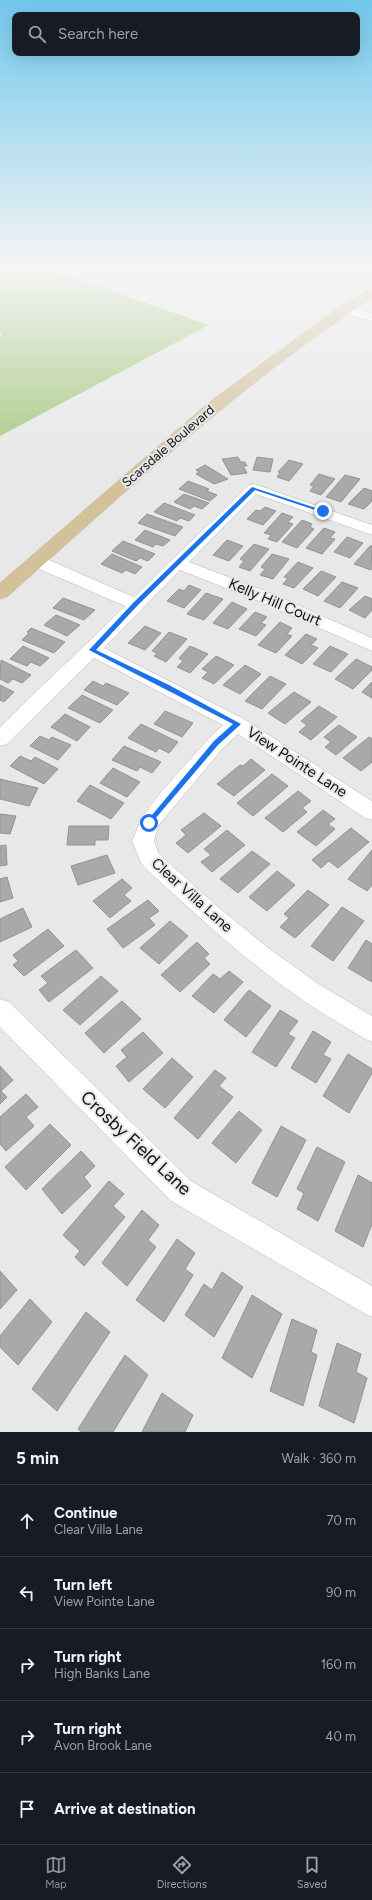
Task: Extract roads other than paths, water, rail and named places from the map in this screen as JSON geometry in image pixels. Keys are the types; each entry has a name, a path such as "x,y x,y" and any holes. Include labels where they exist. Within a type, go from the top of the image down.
{"main road":[{"name":"Scarsdale Boulevard","path":"0,593 214,406 309,336"}],"street":[{"path":"0,739 65,674 92,650 177,563 254,488 372,530"},
{"path":"36,561 136,604"},
{"name":"Kelly Hill Court","path":"177,563 295,610 372,645"},
{"name":"View Pointe Lane","path":"92,650 167,686 237,724 372,812"},
{"name":"Clear Villa Lane","path":"237,724 216,743 149,823 143,841 150,859 210,914 259,954 309,991 372,1030"},
{"name":"Crosby Field Lane","path":"0,1010 182,1190 372,1302"}]}
